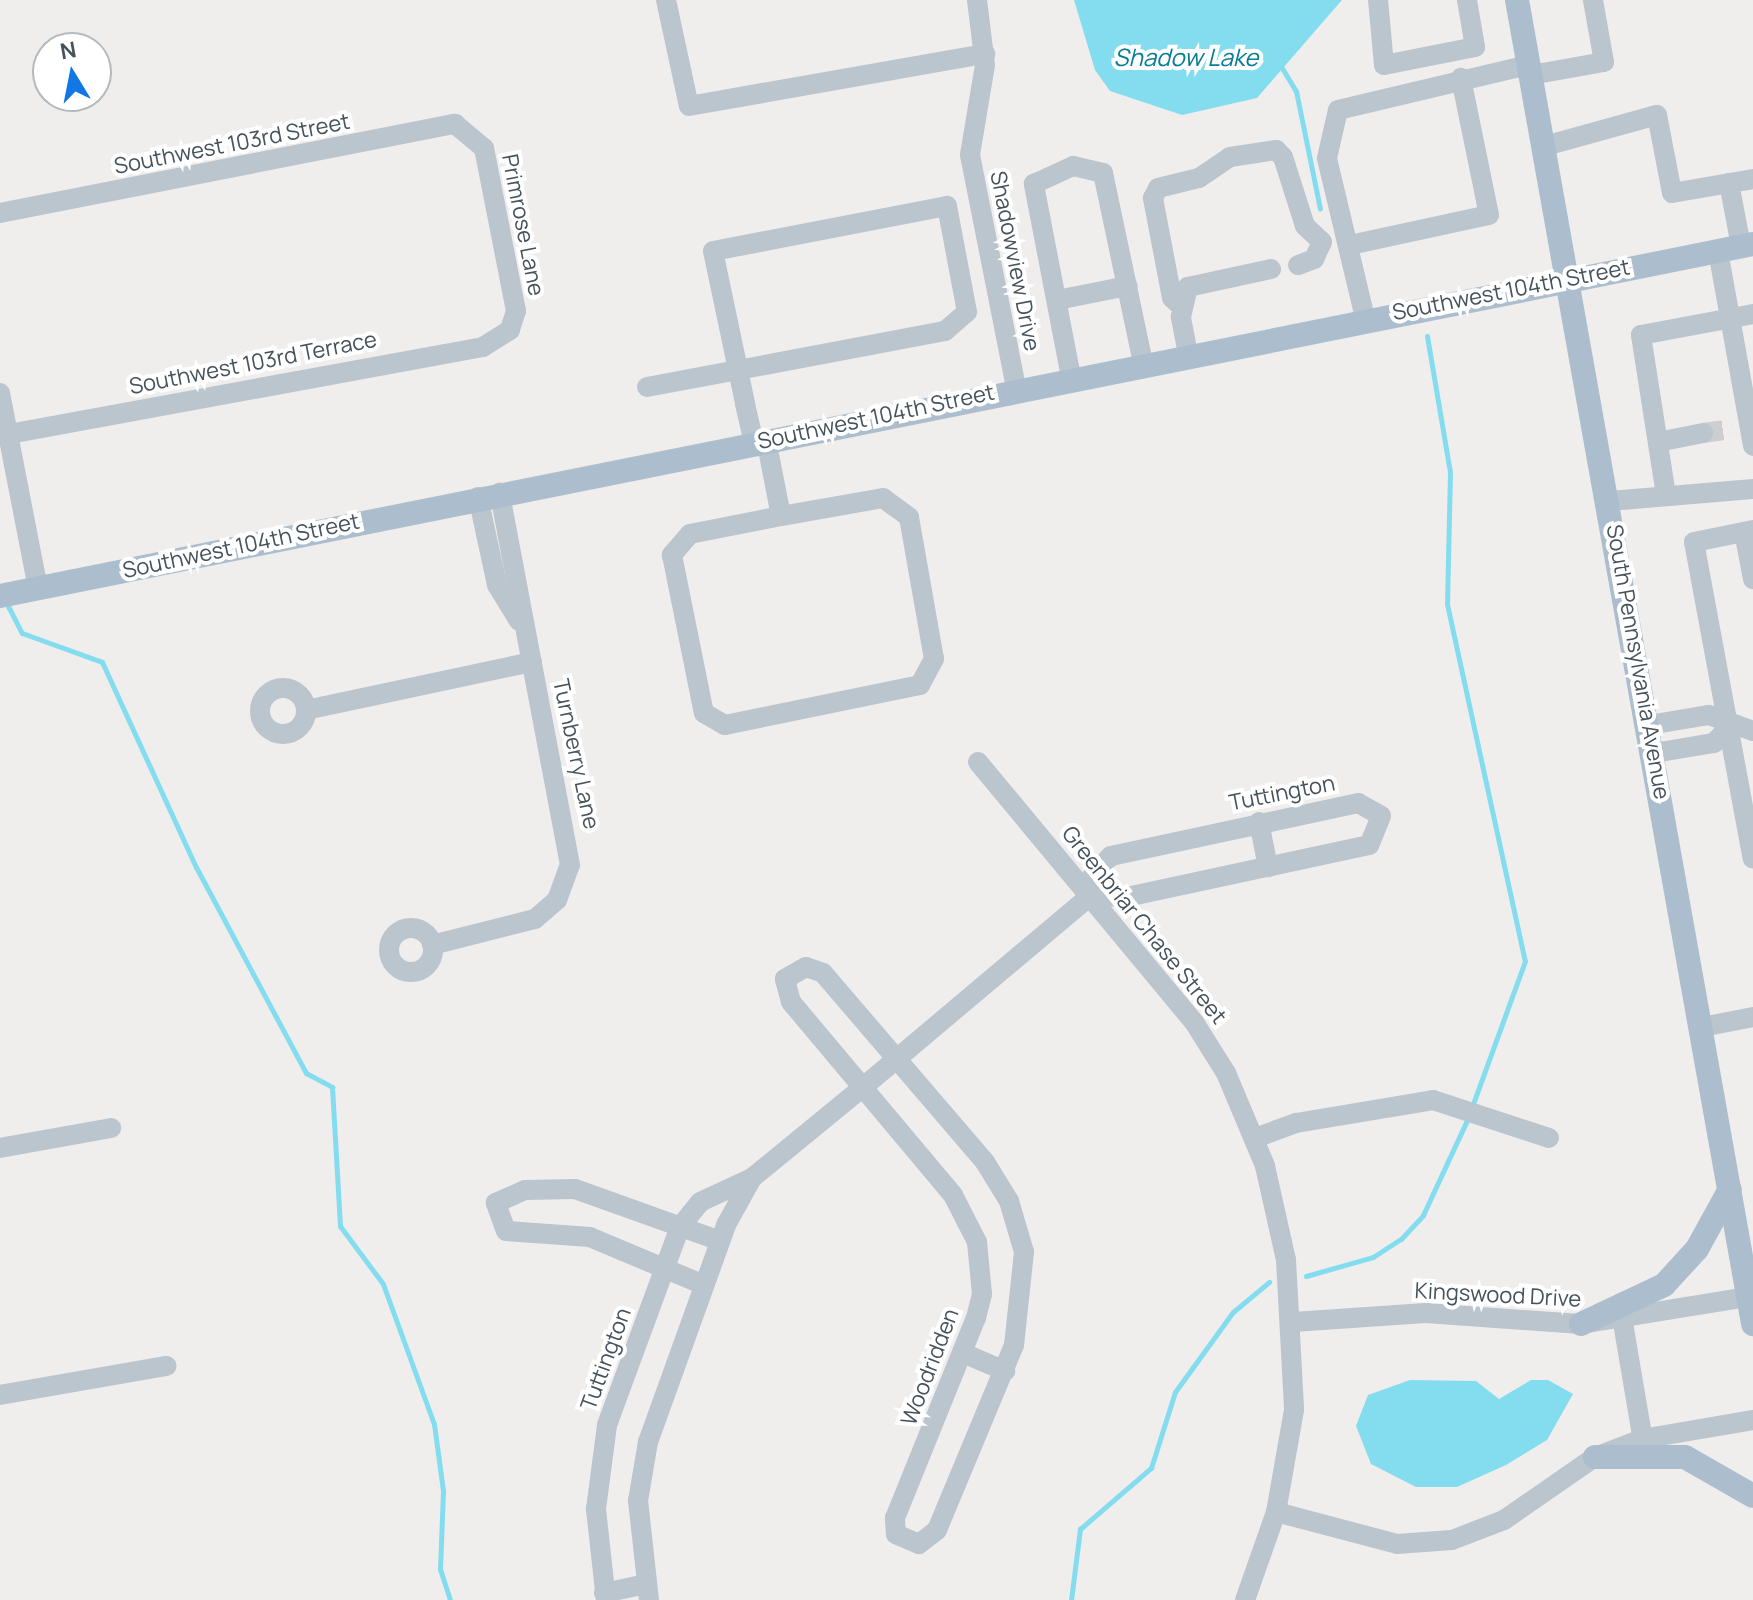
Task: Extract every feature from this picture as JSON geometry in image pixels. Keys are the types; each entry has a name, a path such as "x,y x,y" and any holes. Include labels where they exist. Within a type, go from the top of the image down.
{"main road":[{"name":"South Pennsylvania Avenue","path":"1517,0 1610,501 1753,1324"},
{"name":"Southwest 104th Street","path":"18,592 1143,362 1737,247"},
{"path":"1581,1324 1622,1315 1677,1272 1730,1189"},
{"path":"1595,1457 1644,1446 1705,1464 1753,1496"}],"street":[{"path":"666,0 689,106 985,54"},
{"name":"Shadowview Drive","path":"977,0 985,54 970,155 1016,388"},
{"path":"1378,0 1384,65 1475,47 1467,0"},
{"path":"1365,318 1327,158 1338,110 1461,78 1604,62 1593,0"},
{"path":"1350,245 1489,215 1461,78"},
{"path":"1545,146 1657,115 1672,193 1753,179"},
{"name":"Southwest 103rd Street","path":"0,213 445,124 471,132"},
{"name":"Primrose Lane","path":"471,132 488,162 516,306 510,330"},
{"path":"1271,269 1172,298 1153,198 1158,188 1199,178 1230,157 1276,150 1288,164 1305,226 1322,242 1322,252 1298,265"},
{"path":"1071,377 1034,184 1073,166 1103,173 1143,362"},
{"path":"1729,183 1737,247 1732,317 1745,433"},
{"path":"647,387 738,370 945,331 967,312 947,206 713,251 738,370 781,516"},
{"path":"1057,300 1128,286"},
{"path":"1184,296 1188,354"},
{"path":"1666,495 1641,335 1753,314"},
{"name":"Southwest 103rd Terrace","path":"4,435 483,347 510,330"},
{"path":"0,393 18,592"},
{"path":"1658,442 1703,433"},
{"path":"1610,501 1666,495 1684,500 1753,489"},
{"name":"Turnberry Lane","path":"432,945 522,926 557,900 569,877 568,829 532,662 489,495"},
{"path":"883,498 909,517 934,659 920,685 725,725 704,713 672,555 690,534 781,516 883,498"},
{"path":"1753,579 1749,531 1694,542 1729,727 1744,766 1753,859"},
{"path":"306,710 532,662"},
{"path":"1649,725 1709,715 1729,727 1753,731"},
{"path":"1654,753 1714,743 1729,727"},
{"name":"Greenbriar Chase Street","path":"978,762 1194,1022 1255,1138 1280,1222 1293,1322 1294,1410 1276,1512 1245,1600"},
{"name":"Tuttington","path":"605,1596 596,1524 602,1451 664,1267 680,1227 700,1202 752,1178 1090,896 1100,862 1117,853 1358,803 1381,816 1369,845 1126,897 1090,896"},
{"path":"1259,822 1268,867"},
{"name":"Woodridden","path":"806,967 823,973 897,1058 1009,1201 1025,1285 1005,1371 937,1530 911,1543 896,1534 895,1518 963,1353 982,1294 972,1227 791,1002 784,986 789,974 806,967"},
{"path":"1702,1027 1753,1017"},
{"path":"1255,1138 1391,1104 1449,1103 1549,1138"},
{"path":"0,1148 111,1128"},
{"name":"Tuttington","path":"648,1592 641,1476 658,1406 720,1241 752,1178"},
{"path":"704,1285 590,1237 506,1231 496,1203 525,1190 575,1189 720,1241"},
{"path":"1750,1296 1622,1315 1644,1446 1753,1420"},
{"name":"Kingswood Drive","path":"1293,1322 1426,1313 1581,1324"},
{"path":"963,1353 1005,1371"},
{"path":"0,1395 166,1366"},
{"path":"1276,1512 1397,1544 1443,1542 1504,1520 1595,1457"},
{"path":"605,1596 648,1592"}],"water":[{"name":"Shadow Lake","path":"1074,0 1342,0 1257,98 1182,115 1110,91 1095,70"},
{"path":"1410,1380 1476,1381 1499,1399 1531,1380 1548,1380 1573,1394 1547,1440 1506,1465 1457,1487 1416,1487 1371,1464 1356,1426 1368,1395"}],"waterway":[{"path":"1282,68 1296,91 1320,209"},
{"path":"1427,336 1450,472 1447,604 1525,961 1472,1107"},
{"path":"6,602 22,633 102,662 196,867 306,1073 332,1087 340,1226 383,1284 434,1424 443,1491 440,1569 450,1600"},
{"path":"1306,1276 1373,1257 1401,1239 1423,1215 1469,1116"},
{"path":"1071,1600 1080,1529 1151,1468 1175,1392 1233,1312 1269,1282"}],"tunnel":[{"path":"1703,433 1733,429"}]}
